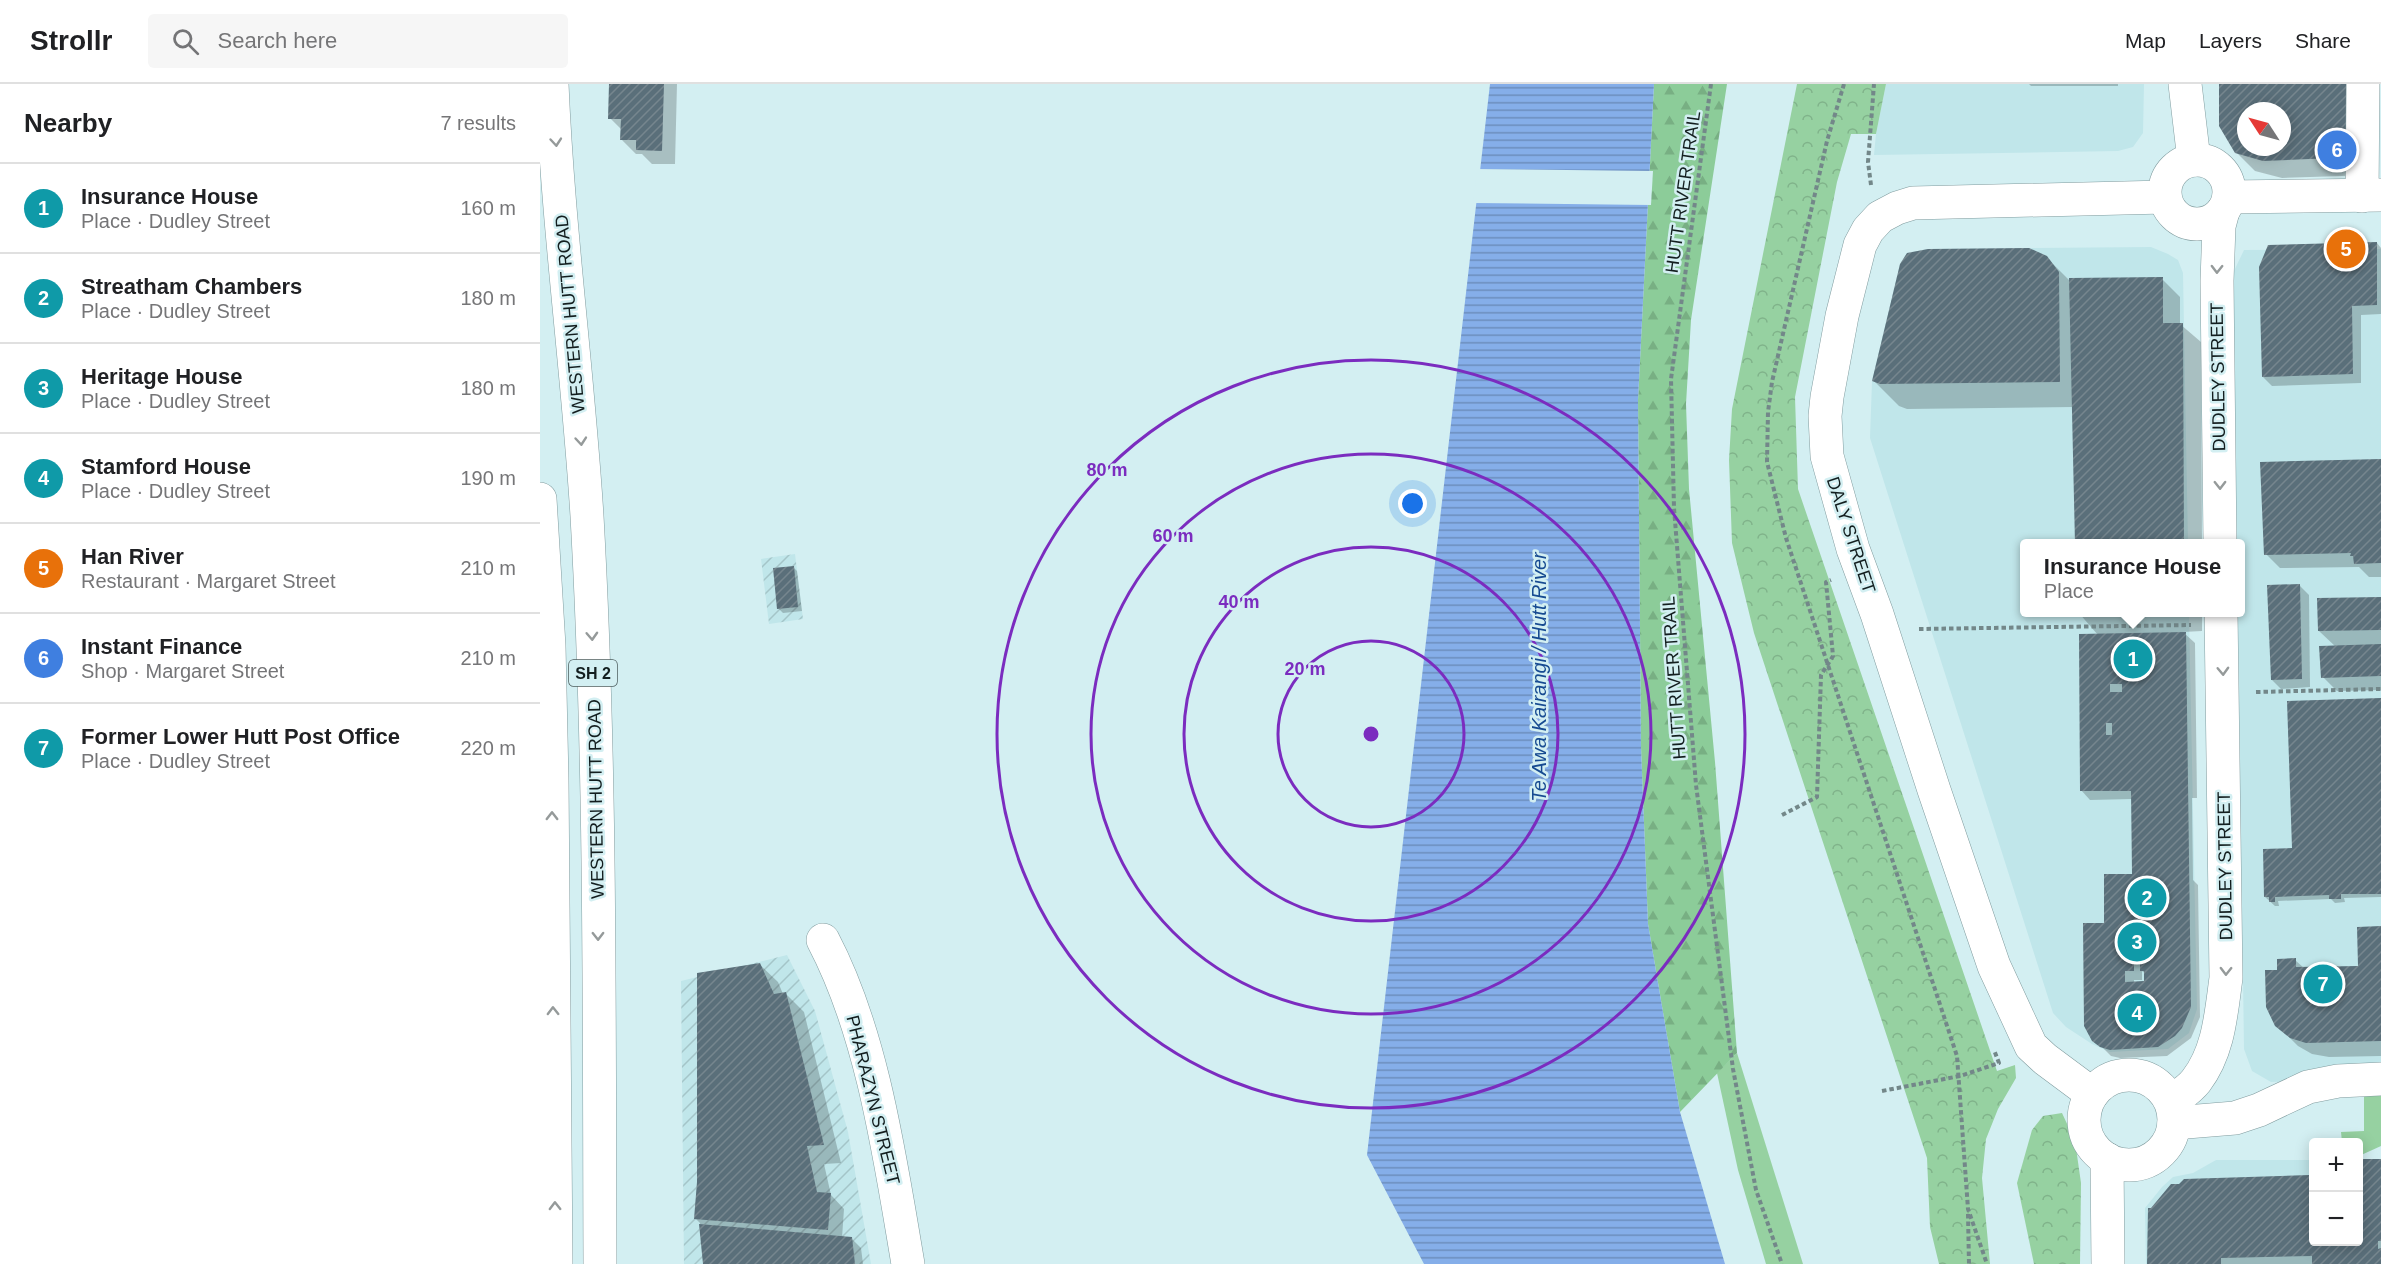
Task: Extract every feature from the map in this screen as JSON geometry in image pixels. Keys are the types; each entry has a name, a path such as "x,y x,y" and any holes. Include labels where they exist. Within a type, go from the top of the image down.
{"main road":[{"name":"WESTERN HUTT ROAD","path":"552,84 586,514 593,646 599,987 600,1264"},
{"path":"2185,84 2194,160"},
{"path":"2226,204 2372,195 2363,84"},
{"path":"2194,160 2207,162 2222,171 2228,183 2226,204 2207,223 2193,224 2174,216 2165,197 2166,184 2172,172 2181,164 2194,160"},
{"name":"DALY STREET","path":"2092,1094 2031,1046 1994,966 1877,614 1853,549 1827,456 1825,416 1842,316 1860,244 1880,217 1913,203 2165,197"},
{"name":"DUDLEY STREET","path":"2220,539 2217,273 2220,226 2226,204"},
{"name":"SH 2","path":"540,500 549,646 552,757 556,1264"},
{"name":"DUDLEY STREET","path":"2173,1113 2195,1083 2212,1052 2217,1036 2226,978 2208,619"},
{"name":"PHARAZYN STREET","path":"823,940 848,1001 865,1055 892,1168 908,1264"},
{"path":"2127,1075 2141,1076 2153,1081 2164,1090 2173,1113 2171,1138 2150,1160 2137,1165 2121,1165 2107,1159 2090,1142 2085,1130 2084,1118 2092,1094 2102,1084 2127,1075"},
{"path":"2173,1113 2235,1118 2259,1110 2308,1087 2338,1081 2381,1079"},
{"path":"2107,1159 2108,1264"}],"path":[{"name":"HUTT RIVER TRAIL","path":"1711,84 1671,380 1674,508 1696,785 1732,1069 1756,1190 1782,1264"},
{"path":"1844,84 1827,141 1772,382 1768,412 1767,462 1786,538 1957,1056 1968,1209 1969,1264"},
{"path":"1868,162 1874,84"},
{"path":"1782,815 1816,796 1821,675 1833,656 1826,582 1834,579"},
{"path":"1919,628 2208,619"},
{"path":"2256,692 2381,689"},
{"path":"1882,1091 1960,1076 1998,1064 1994,1048"},
{"path":"1968,1209 1987,1264"}],"shaded area":[{"path":"1886,84 2144,84 2143,133 2133,147 2118,151 1874,155"},
{"path":"2151,247 2178,260 2183,273 2188,539 2020,539 2020,617 2189,617 2197,1009 2189,1033 2168,1049 2110,1052 2092,1044 2066,1027 2053,1013 1870,438 1872,381 1900,264 1907,253 1928,249"},
{"path":"2381,249 2381,1078 2271,1082 2252,1071 2244,1049 2238,617 2245,617 2245,539 2237,539 2233,273 2244,250"},
{"path":"795,554 803,619 769,624 761,559"},
{"path":"787,955 815,1011 848,1132 871,1264 684,1264 681,981"},
{"path":"2381,1159 2381,1264 2146,1264 2145,1208 2173,1177 2193,1173 2216,1160 2309,1160 2309,1246 2363,1246 2363,1224"}],"green space":[{"path":"1654,84 1727,84 1691,320 1686,404 1689,489 1715,762 1737,1053 1680,1112 1648,924 1641,747 1638,400"},
{"path":"1797,84 1886,84 1876,134 1851,134 1837,182 1795,397 1798,489 1997,1071 2015,1065 2016,1078 1998,1109 1986,1139 1982,1178 1990,1264 1939,1264 1930,1227 1927,1158 1754,633 1732,543 1729,460 1732,409"},
{"path":"1737,1053 1803,1264 1766,1264 1738,1170 1717,1073"},
{"path":"2381,1094 2381,1146 2363,1154 2363,1138 2342,1138 2341,1132 2364,1131 2364,1095"},
{"path":"2062,1113 2075,1141 2081,1183 2080,1264 2034,1264 2017,1183 2032,1130 2043,1116"}],"water":[{"name":"Te Awa Kairangi / Hutt River","path":"1490,84 1654,84 1638,400 1641,747 1648,924 1680,1112 1725,1264 1424,1264 1367,1155"}],"pier":[{"path":"1477,169 1653,171 1651,205 1473,203"}],"building":[{"path":"609,84 664,84 662,151 636,150 636,140 620,140 621,119 608,119"},
{"path":"2219,84 2356,84 2357,157 2263,161 2246,156 2291,156 2291,102 2237,102 2237,154 2219,126"},
{"path":"2377,242 2377,305 2352,306 2353,374 2262,377 2259,267 2268,245"},
{"path":"2029,248 2047,256 2059,272 2060,382 1880,384 1872,381 1900,264 1907,253 1928,249"},
{"path":"2163,277 2163,323 2183,323 2184,539 2075,539 2069,278"},
{"path":"2381,459 2381,563 2354,564 2351,553 2264,555 2260,462"},
{"path":"794,566 798,607 777,609 773,568"},
{"path":"2300,584 2302,679 2271,680 2267,585"},
{"path":"2381,597 2381,630 2318,631 2317,598"},
{"path":"2186,632 2191,1007 2182,1028 2175,1036 2158,1047 2110,1050 2092,1041 2084,1026 2083,923 2104,923 2104,874 2132,874 2131,791 2080,791 2079,634","holes":["2110,684 2122,684 2122,692 2110,692","2106,723 2112,723 2112,735 2106,735","2134,962 2140,962 2140,971 2144,971 2144,981 2125,982 2125,971 2134,971"]},
{"path":"2381,644 2381,676 2321,678 2319,646"},
{"path":"2381,698 2381,894 2341,894 2341,899 2329,899 2329,895 2275,897 2275,902 2269,902 2269,897 2264,897 2263,849 2292,848 2287,701"},
{"path":"2381,926 2381,1041 2306,1043 2290,1038 2275,1026 2266,1007 2265,970 2277,970 2277,959 2296,958 2296,967 2358,966 2357,927"},
{"path":"760,963 774,994 786,992 824,1145 807,1146 817,1192 831,1193 828,1230 694,1219 697,1182 697,973"},
{"path":"2363,1159 2381,1159 2381,1241 2378,1241 2378,1249 2381,1248 2381,1264 2312,1264 2312,1256 2221,1258 2221,1264 2147,1264 2148,1208 2151,1208 2171,1184 2179,1184 2184,1179 2309,1175 2309,1246 2363,1246"},
{"path":"699,1224 852,1237 855,1264 703,1264"}],"place":[{"name":"Instant Finance","path":"2337,150"},
{"name":"Han River","path":"2346,249"},
{"name":"Insurance House","path":"2133,659"},
{"name":"Streatham Chambers","path":"2147,898"},
{"name":"Heritage House","path":"2137,942"},
{"name":"Former Lower Hutt Post Office","path":"2323,984"},
{"name":"Stamford House","path":"2137,1013"}]}
